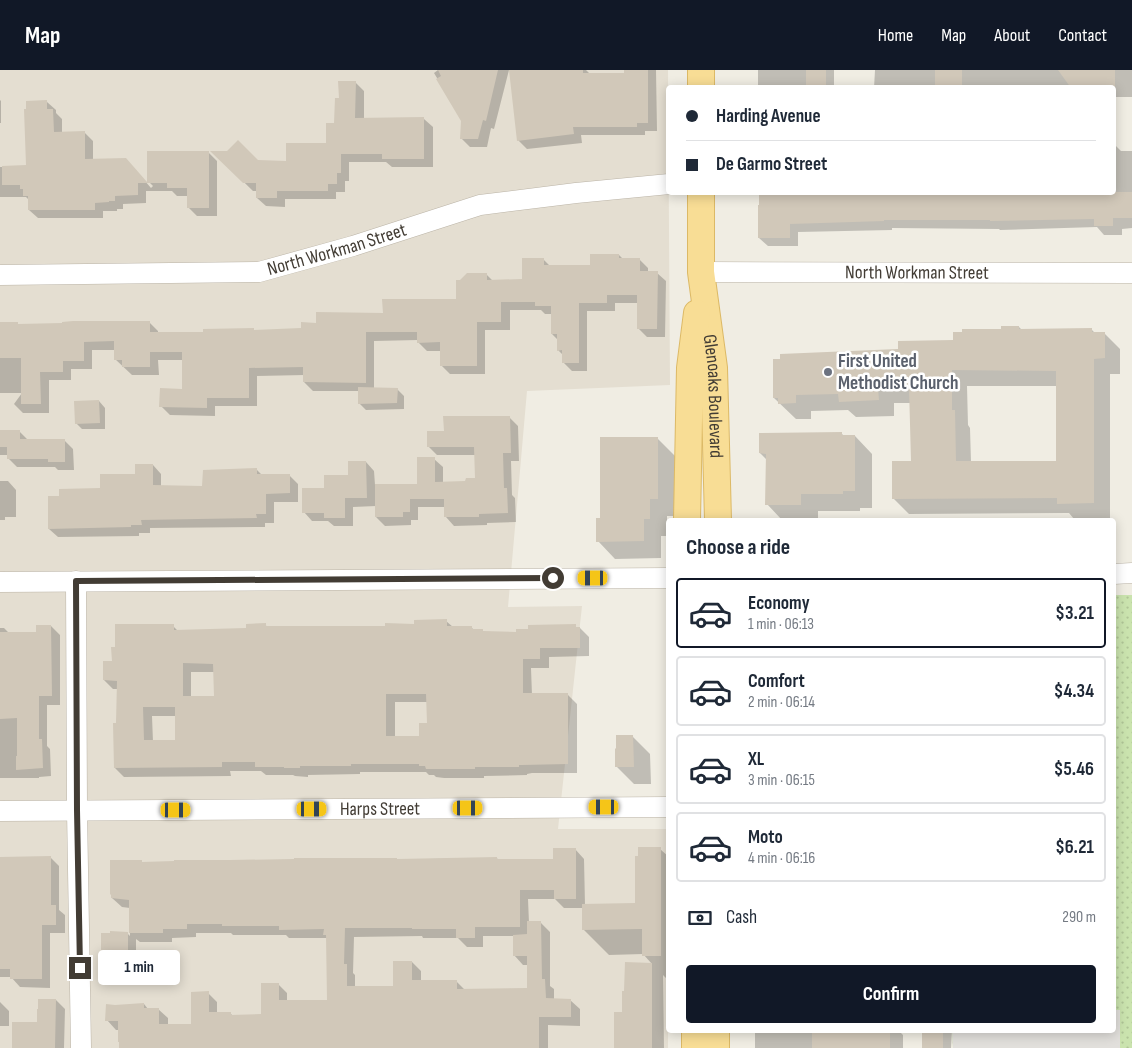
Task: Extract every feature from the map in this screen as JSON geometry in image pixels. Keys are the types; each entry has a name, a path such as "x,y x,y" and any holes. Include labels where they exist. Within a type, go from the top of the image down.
{"main road":[{"path":"700,70 701,85"},
{"name":"Glenoaks Boulevard","path":"701,195 702,272 714,368 718,518"},
{"name":"Glenoaks Boulevard","path":"688,518 690,368 702,272"},
{"path":"695,1033 695,1048"},
{"path":"716,1033 716,1048"}],"street":[{"name":"North Workman Street","path":"0,275 259,272 353,246 480,205 666,184"},
{"name":"North Workman Street","path":"702,272 1132,273"},
{"path":"1116,574 1132,574"},
{"path":"0,582 666,578"},
{"path":"76,581 81,1048"},
{"name":"Harps Street","path":"0,810 666,807"}],"shaded area":[{"path":"0,70 668,70 668,85 666,85 666,195 669,195 670,385 527,391 508,607 582,606 558,829 666,829 666,1033 668,1033 668,1048 0,1048"},
{"path":"1116,1010 1120,1010 1120,1048 953,1048 952,1033 1116,1033"}],"green space":[{"path":"1116,595 1132,595 1132,1048 953,1048 952,1033 1116,1033"}],"building":[{"path":"438,70 498,70 486,121 483,120 478,139 460,139 461,121 436,79 441,76"},
{"path":"509,70 583,70 583,73 624,73 624,70 648,70 648,123 637,123 637,127 573,127 574,134 517,141"},
{"path":"806,70 826,70 826,85 806,85"},
{"path":"935,70 962,70 962,85 935,85"},
{"path":"1058,70 1115,70 1115,85 1069,85"},
{"path":"338,81 356,81 355,118 424,117 424,159 382,159 382,154 341,154 341,173 337,173 337,184 328,184 328,191 277,191 277,198 256,198 256,183 243,183 210,151 227,151 238,140 258,160 286,161 286,143 326,143 326,123 334,123 335,98 339,98"},
{"path":"47,100 47,109 53,109 54,132 85,131 85,159 126,158 147,182 147,151 209,151 209,208 187,208 187,188 167,188 167,183 138,183 138,195 115,196 115,201 95,203 95,210 28,210 28,196 23,196 23,189 20,189 20,185 2,185 2,166 26,165 24,109 26,109 26,101"},
{"path":"1116,192 1132,192 1132,218 1113,218 1113,226 1094,226 1094,219 990,221 884,220 790,224 790,238 758,238 759,195 1116,195"},
{"path":"590,254 619,254 619,258 640,258 640,271 658,271 657,329 637,329 637,295 607,295 607,303 579,303 579,363 562,363 562,350 557,351 557,334 551,334 551,306 535,306 535,302 501,302 501,322 477,322 477,366 440,366 440,342 417,343 417,332 366,332 366,383 303,382 303,367 249,368 249,398 207,398 207,408 159,407 160,388 182,389 182,352 150,352 150,367 122,367 122,360 114,360 114,341 84,342 84,361 63,361 63,372 40,372 41,404 21,404 21,358 0,358 0,322 18,322 18,324 73,321 150,321 150,332 203,332 203,329 254,328 254,330 301,328 301,322 316,323 316,312 383,313 382,299 456,299 456,280 460,280 467,273 487,273 487,280 522,279 522,258 544,258 544,265 590,265"},
{"path":"1001,326 1019,326 1019,329 1092,328 1092,332 1105,332 1105,358 1094,359 1094,503 1057,504 1057,498 892,499 892,461 911,461 909,387 878,388 879,400 839,402 838,394 796,395 796,403 778,404 778,398 773,398 773,359 780,359 780,354 898,349 898,341 953,340 953,332 962,332 962,329 1001,329","holes":["952,370 1056,371 1056,461 956,461 955,410 952,410"]},
{"path":"358,387 398,388 397,403 358,404"},
{"path":"99,400 100,423 75,424 74,401"},
{"path":"443,416 510,416 511,453 503,453 504,488 507,488 508,513 479,514 479,517 444,517 444,499 410,499 410,512 403,512 403,517 375,517 375,484 417,484 417,457 435,457 435,482 465,481 466,478 475,478 474,447 427,447 427,431 444,431"},
{"path":"0,430 20,430 20,439 65,439 65,462 48,462 48,459 7,459 7,447 0,447"},
{"path":"842,432 842,435 855,435 855,491 843,491 843,494 801,494 801,505 765,505 766,454 759,453 759,433"},
{"path":"600,437 658,437 658,499 650,499 650,519 644,519 644,541 596,542 596,518 600,518"},
{"path":"348,461 366,461 367,498 345,498 345,518 324,518 324,513 302,513 302,488 324,488 324,475 348,475"},
{"path":"135,464 153,464 153,485 202,486 203,470 257,468 257,474 290,474 290,493 266,494 266,514 256,514 257,518 141,520 142,525 131,525 131,527 48,529 48,496 59,496 59,489 100,488 100,474 135,474"},
{"path":"447,619 447,626 472,626 472,629 483,629 483,631 516,632 516,629 528,629 528,625 576,624 576,627 580,627 580,648 540,648 540,659 523,659 523,693 568,693 568,764 475,767 475,769 426,769 425,766 419,766 419,764 351,764 351,766 300,766 300,768 284,768 255,767 255,762 222,762 222,767 114,768 113,723 116,723 117,681 103,680 103,661 112,661 111,647 115,647 115,624 174,624 174,630 246,628 246,624 266,623 266,626 385,626 385,623 414,624 414,620","holes":["183,663 213,664 214,696 183,696","386,694 426,694 427,723 419,723 419,736 386,736","143,707 175,707 175,740 144,740"]},
{"path":"36,625 51,625 52,696 39,696 39,739 42,739 43,768 16,770 17,718 0,719 0,632 36,632"},
{"path":"616,735 633,735 634,767 615,767"},
{"path":"638,847 661,847 661,956 642,956 642,929 582,930 582,904 635,903 635,856 638,856"},
{"path":"553,848 576,848 576,899 554,899 554,890 520,890 520,927 475,927 475,938 456,938 456,929 345,928 344,964 347,964 347,986 393,986 393,961 412,961 412,980 457,980 457,989 527,988 527,956 513,956 513,935 527,934 527,921 541,921 542,979 545,979 546,998 571,999 571,1017 539,1017 539,1048 119,1048 118,1021 105,1021 106,1004 144,1003 144,1008 159,1008 159,1024 191,1024 191,992 209,991 209,1012 231,1012 231,1015 261,1014 261,983 279,983 279,1000 327,1000 326,935 323,935 324,929 279,930 279,926 187,924 187,929 163,929 163,933 129,933 129,900 111,898 110,860 142,860 142,862 294,858 397,859 497,857 497,859 553,859"},
{"path":"51,856 51,905 56,905 56,925 42,925 42,979 10,979 10,969 0,969 0,857"},
{"path":"110,931 128,932 128,959 101,960 101,933 110,933"},
{"path":"625,962 652,963 652,1048 614,1048 614,1012 622,1012"},
{"path":"38,999 56,999 55,1048 12,1048 12,1022 37,1022"},
{"path":"812,1033 890,1033 890,1048 812,1048"},
{"path":"922,1033 943,1033 943,1048 922,1048"}],"place":[{"name":"First United Methodist Church","path":"828,372"}],"route":[{"path":"80,968 76,581 553,578"}]}
